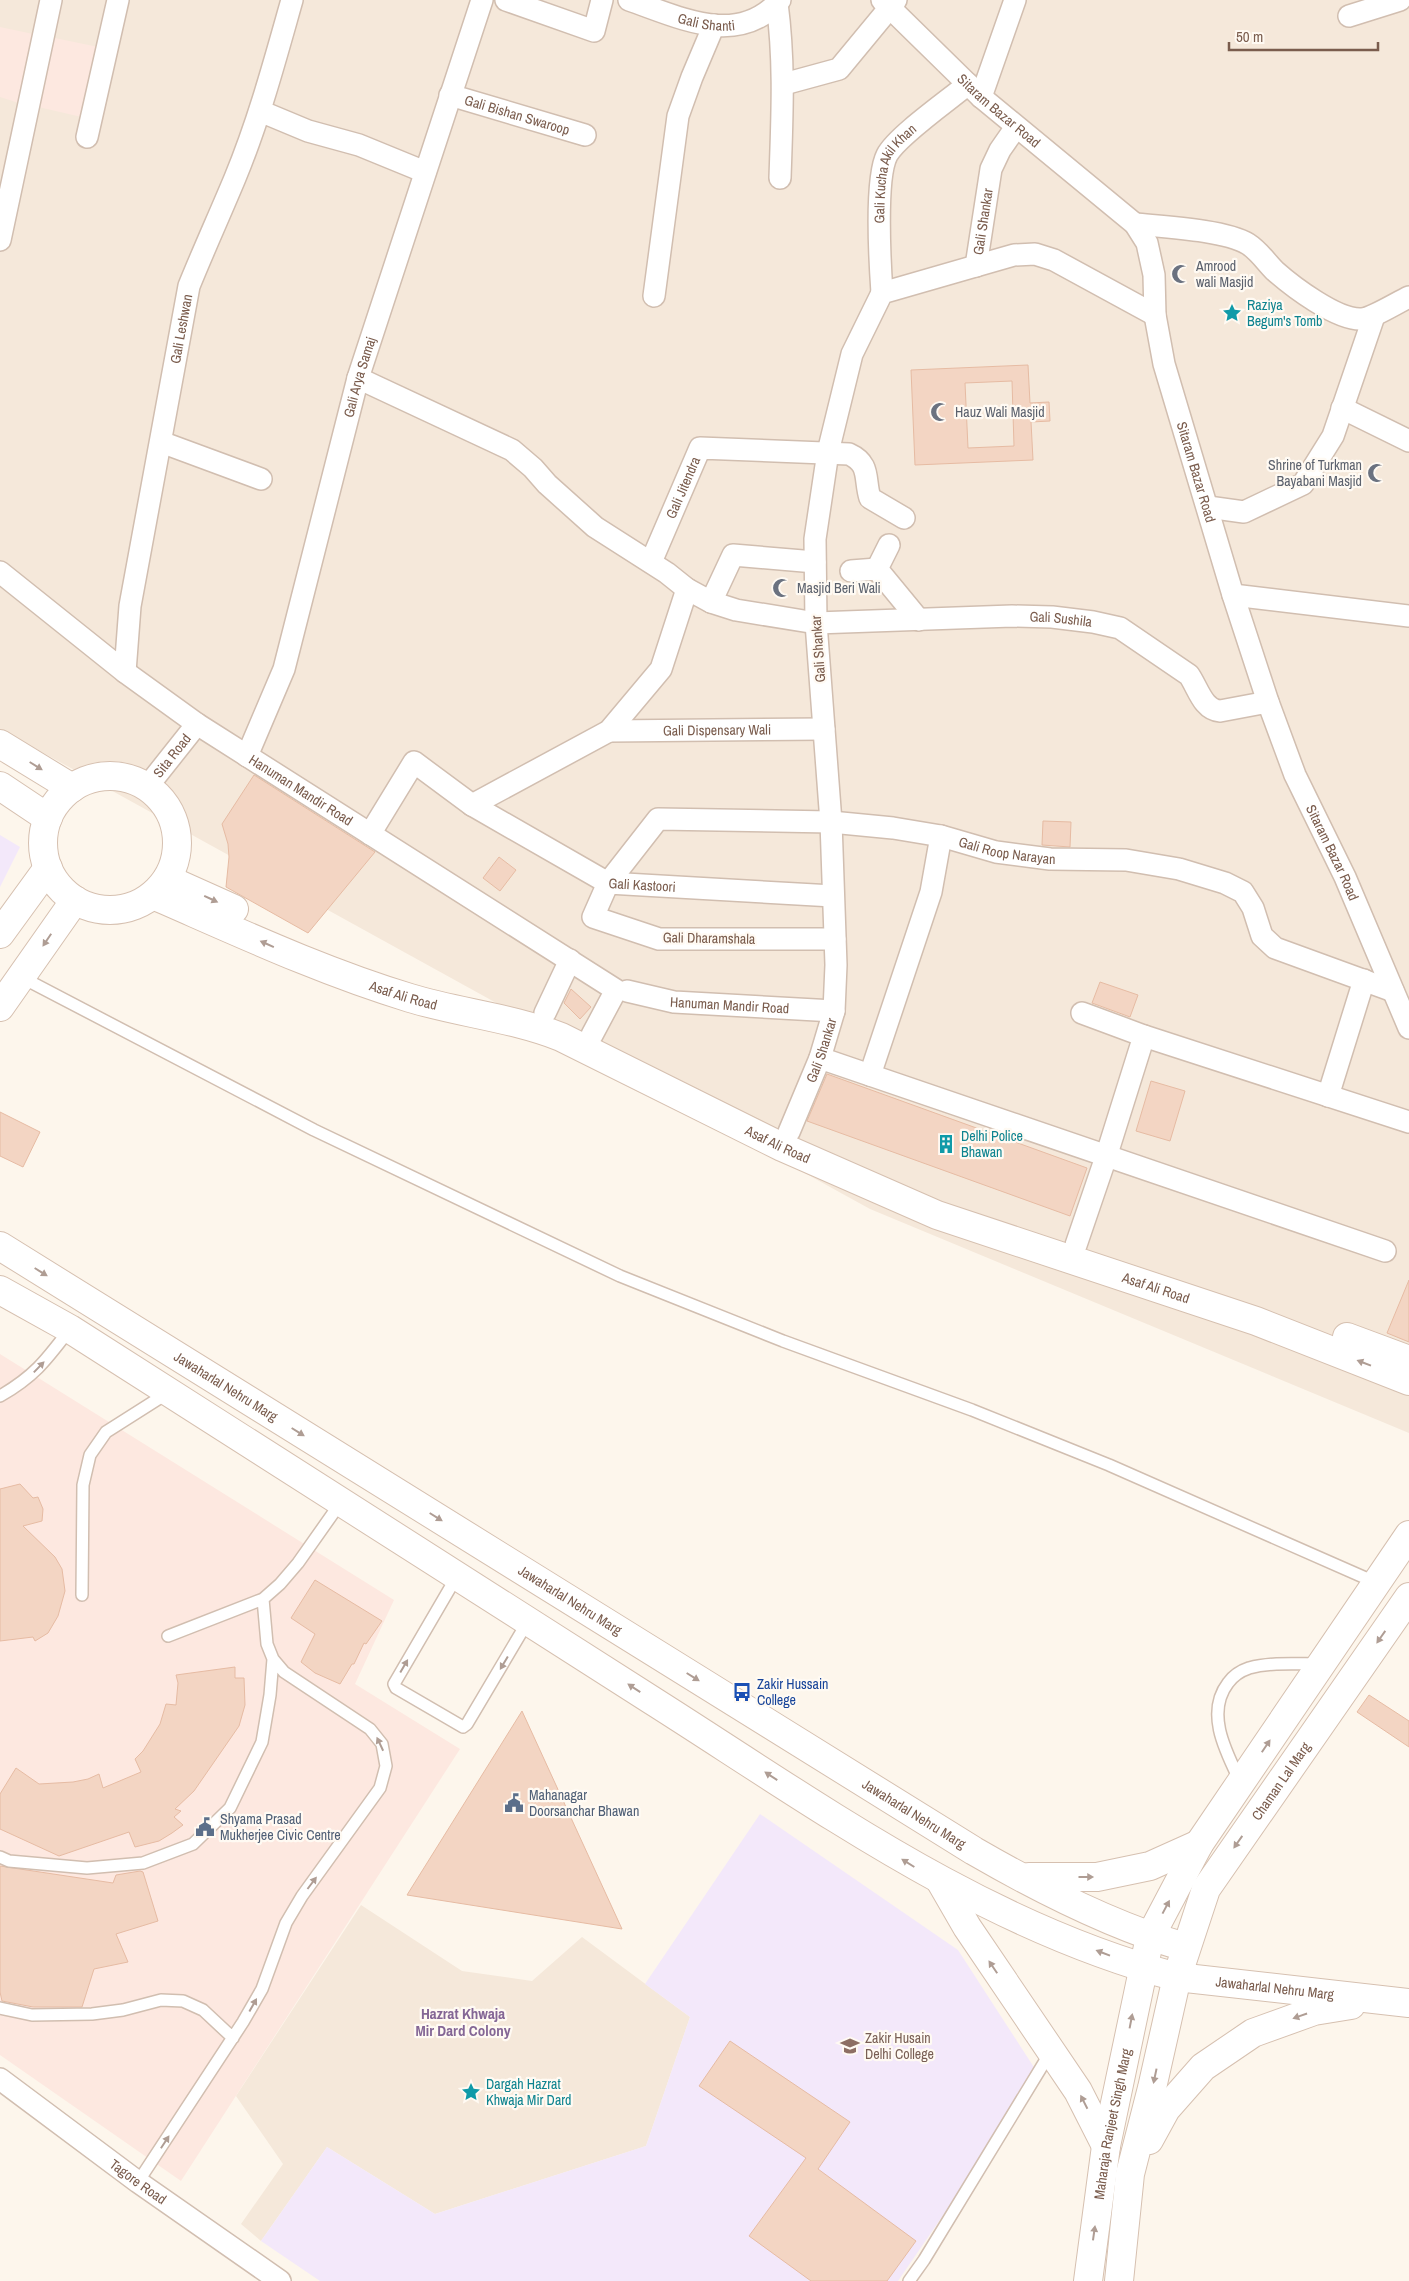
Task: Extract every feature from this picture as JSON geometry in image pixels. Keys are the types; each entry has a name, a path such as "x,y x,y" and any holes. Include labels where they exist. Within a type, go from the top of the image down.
{"main road":[{"path":"0,744 72,788"},
{"path":"109,776 129,778 147,787 162,801 173,819 177,839 175,860 160,887 135,905 114,909 94,908 75,900 60,888 48,868 44,854 43,836 48,818 57,802 72,788 89,779 109,776"},
{"path":"0,786 48,818"},
{"path":"0,934 48,868"},
{"name":"Asaf Ali Road","path":"160,887 339,958 417,983 545,1013 568,1022 789,1132 943,1200 1076,1246 1262,1306 1409,1360"},
{"name":"Asaf Ali Road","path":"160,887 333,973 412,999 540,1029 561,1037 782,1147 937,1215 1256,1321 1409,1381"},
{"path":"0,1007 75,900"},
{"name":"Jawaharlal Nehru Marg","path":"0,1246 966,1846 1020,1877 1150,1937 1185,1947"},
{"name":"Jawaharlal Nehru Marg","path":"0,1290 70,1329 941,1882 1021,1921 1142,1968 1177,1977 1409,2003"},
{"path":"1142,1968 1150,1937 1199,1844 1409,1535"},
{"name":"Chaman Lal Marg","path":"1177,1977 1185,1947 1206,1889 1409,1597"},
{"path":"1020,1877 1097,1877 1150,1866 1199,1844"},
{"path":"941,1882 967,1928 1078,2091 1106,2146"},
{"name":"Maharaja Ranjeet Singh Marg","path":"1088,2281 1106,2146 1142,1968"},
{"name":"Maharaja Ranjeet Singh Marg","path":"1119,2281 1130,2174 1177,1977"},
{"path":"1130,2174 1166,2109 1203,2067 1238,2042 1253,2033 1314,2011 1382,2000"}],"street":[{"path":"0,240 51,0"},
{"path":"87,137 118,0"},
{"name":"Gali Leshwan","path":"125,672 130,606 161,442 178,338 190,286 260,111 292,0"},
{"name":"Gali Arya Samaj","path":"247,756 284,670 358,378 482,0"},
{"path":"506,0 594,31 602,0"},
{"name":"Gali Shanti","path":"629,0 685,19 714,25 736,26 752,22 770,10 779,1"},
{"path":"974,90 1015,0"},
{"path":"1349,16 1400,0"},
{"path":"779,1 784,84 780,178"},
{"path":"784,84 839,69 889,2"},
{"name":"Sitaram Bazar Road","path":"889,2 974,90 1016,127 1135,224 1147,243 1154,275 1155,315 1164,364 1208,507 1232,595 1295,775 1345,877 1409,1028"},
{"path":"654,296 678,116 714,25"},
{"name":"Gali Kucha Akil Khan","path":"882,293 879,235 882,174 887,155 900,140 974,90"},
{"name":"Gali Bishan Swaroop","path":"450,95 585,134"},
{"path":"260,111 308,131 359,146 426,172"},
{"name":"Gali Shankar","path":"789,1132 820,1058 834,1011 835,940 831,822 816,624 815,562 815,539 828,452 852,354 882,293 976,266 991,169 1000,150 1016,127"},
{"path":"1135,224 1220,235 1247,243 1281,275 1344,317 1361,319 1374,316 1409,297"},
{"path":"976,266 1014,255 1034,254 1054,260 1155,315"},
{"path":"1208,507 1244,512 1303,484 1333,436 1374,316"},
{"name":"Gali Sushila","path":"358,378 512,450 534,468 546,484 595,527 650,562 687,589 711,602 736,610 816,624 1052,616 1120,628 1189,675 1197,686 1206,705 1212,710 1220,711 1268,702"},
{"path":"1342,408 1409,441"},
{"path":"161,442 261,478"},
{"name":"Gali Jitendra","path":"650,562 700,448 828,452"},
{"path":"828,452 849,454 859,459 866,471 870,498 904,518"},
{"path":"877,569 890,545"},
{"path":"711,602 733,555 815,562"},
{"path":"851,571 877,569"},
{"path":"877,569 918,620"},
{"name":"Hanuman Mandir Road","path":"0,572 125,672 196,724 570,960 621,990 674,1002 834,1011"},
{"path":"472,805 608,731 661,670 687,589"},
{"path":"1232,595 1409,616"},
{"name":"Sita Road","path":"147,787 196,724"},
{"name":"Gali Dispensary Wali","path":"608,731 824,729"},
{"name":"Gali Kastoori","path":"370,834 414,762 472,805 608,883 833,896"},
{"name":"Gali Roop Narayan","path":"608,883 658,819 831,822 893,828 941,836 996,852 1041,858 1126,860 1179,869 1225,883 1242,892 1253,908 1262,936 1275,948 1393,991"},
{"path":"870,1075 931,892 941,836"},
{"name":"Gali Dharamshala","path":"608,883 593,917 659,939 835,940"},
{"path":"545,1013 570,960"},
{"path":"1328,1096 1364,980"},
{"path":"592,1035 621,990"},
{"path":"1082,1013 1144,1036 1409,1122"},
{"path":"1076,1246 1144,1036"},
{"path":"820,1058 1385,1251"},
{"name":"Tagore Road","path":"0,2079 138,2182 280,2281"}],"lane":[{"path":"21,977 314,1130 620,1276 783,1341 972,1410 1109,1465 1376,1583"},
{"path":"0,1396 16,1387 40,1368 70,1329"},
{"path":"82,1595 83,1485 90,1455 106,1432 170,1392"},
{"path":"168,1636 263,1599 280,1584 298,1563 342,1502"},
{"path":"457,1576 394,1684 396,1688 463,1727 468,1724 528,1621"},
{"path":"138,2182 233,2038 262,1989 286,1924 302,1896 380,1788 386,1766 382,1744 370,1729 284,1672 273,1659 267,1644 263,1599"},
{"path":"0,1857 9,1861 87,1868 143,1863 193,1844 230,1808 262,1742 273,1659"},
{"path":"1240,1783 1225,1748 1219,1727 1217,1706 1224,1688 1234,1675 1249,1668 1273,1665 1322,1664"},
{"path":"0,2008 32,2015 92,2014 123,2010 161,2000 183,2001 203,2010 233,2038"},
{"path":"909,2281 924,2260 1051,2052"}],"shaded area":[{"path":"0,0 1409,0 1409,1433 870,1209 0,729"},
{"path":"0,27 38,35 25,105 0,97"},
{"path":"50,37 103,48 86,118 34,106"},
{"path":"0,835 20,847 0,887"},
{"name":"Shyama Prasad Mukherjee Civic Centre","path":"0,1354 394,1600 355,1684 460,1749 181,2181 0,2055"},
{"name":"Zakir Husain Delhi College","path":"760,1814 958,1950 1039,2075 898,2281 320,2281 261,2241 327,2147 435,2214 646,2146 690,2017 645,1984"},
{"path":"361,1905 462,1971 532,1981 582,1937 690,2017 646,2146 435,2214 327,2147 261,2241 241,2224 283,2164 236,2096"}],"building":[{"name":"Hauz Wali Masjid","path":"1028,365 1030,403 1049,402 1050,421 1031,422 1033,460 915,465 911,370","holes":["1012,381 1014,446 968,448 965,383"]},
{"path":"254,775 375,852 308,933 226,887 229,857 228,844 222,824"},
{"path":"1043,821 1071,822 1070,847 1042,845"},
{"path":"499,857 516,870 500,891 483,878"},
{"path":"1100,982 1138,995 1130,1017 1092,1003"},
{"path":"571,989 591,1007 580,1019 564,1003"},
{"name":"Delhi Police Bhawan","path":"827,1074 1087,1168 1070,1216 807,1121"},
{"path":"1151,1081 1185,1091 1170,1141 1136,1131"},
{"path":"0,1112 40,1132 23,1167 0,1156"},
{"path":"1409,1280 1409,1342 1387,1333"},
{"path":"20,1484 33,1498 38,1497 43,1509 42,1521 23,1526 55,1557 62,1569 65,1591 58,1616 48,1633 35,1641 33,1637 0,1641 0,1489"},
{"path":"315,1580 382,1621 366,1644 364,1643 354,1664 352,1664 340,1684 315,1673 301,1662 315,1634 291,1618"},
{"path":"235,1667 235,1678 244,1678 245,1705 239,1726 194,1791 175,1809 181,1811 174,1817 183,1825 172,1833 159,1841 135,1847 129,1832 59,1856 0,1829 0,1794 16,1768 39,1784 73,1782 88,1779 99,1774 103,1788 141,1772 135,1759 143,1751 160,1724 166,1704 176,1705 178,1683 176,1675"},
{"path":"1369,1695 1409,1721 1409,1747 1357,1712"},
{"name":"Mahanagar Doorsanchar Bhawan","path":"522,1711 622,1929 407,1895"},
{"path":"0,1866 113,1883 116,1875 143,1872 158,1921 116,1934 128,1962 94,1969 82,2007 33,2007 2,2001 0,1992"},
{"path":"730,2041 850,2122 818,2169 916,2241 887,2281 811,2281 749,2236 806,2158 699,2086"}],"place":[{"name":"Amrood wali Masjid","path":"1181,274"},
{"name":"Raziya Begum's Tomb","path":"1232,313"},
{"name":"Hauz Wali Masjid","path":"940,412"},
{"name":"Shrine of Turkman Bayabani Masjid","path":"1377,473"},
{"name":"Masjid Beri Wali","path":"782,588"},
{"name":"Delhi Police Bhawan","path":"946,1144"},
{"name":"Zakir Hussain College","path":"742,1692"},
{"name":"Mahanagar Doorsanchar Bhawan","path":"514,1803"},
{"name":"Shyama Prasad Mukherjee Civic Centre","path":"205,1827"},
{"name":"Zakir Husain Delhi College","path":"850,2046"},
{"name":"Dargah Hazrat Khwaja Mir Dard","path":"471,2092"}],"district":[{"name":"Hazrat Khwaja Mir Dard Colony","path":"463,2022"}]}
